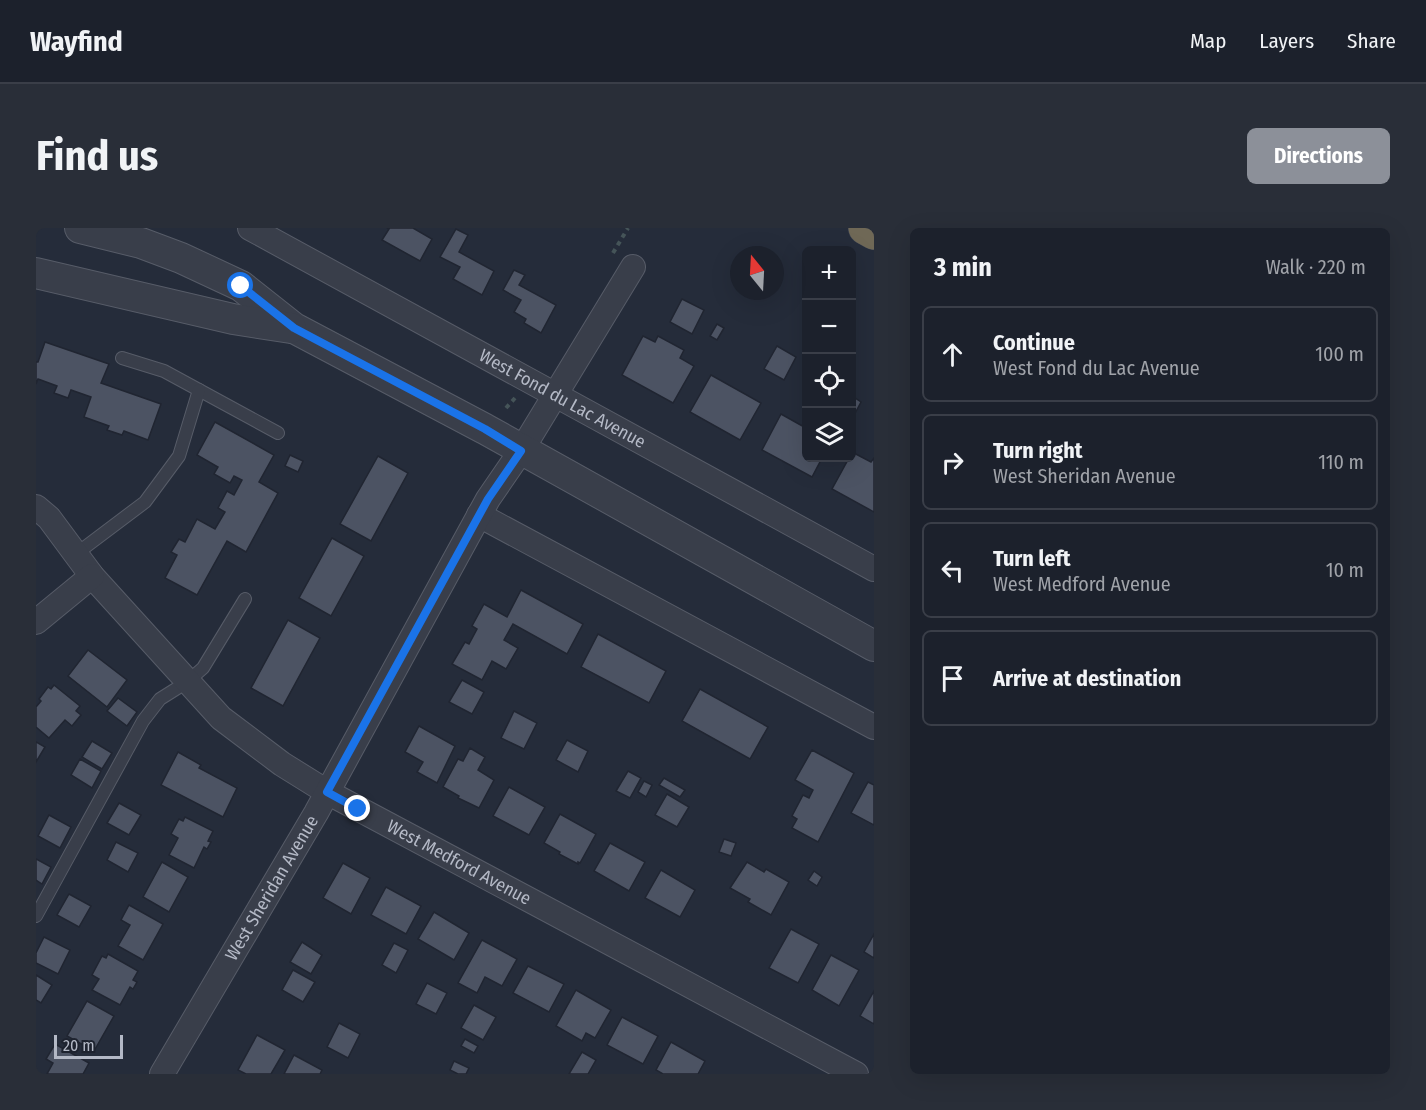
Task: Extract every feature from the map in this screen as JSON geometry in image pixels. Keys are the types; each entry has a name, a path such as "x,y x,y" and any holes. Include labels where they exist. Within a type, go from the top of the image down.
{"highway":[{"path":"865,228 874,233"}],"street":[{"path":"80,228 141,243 181,258 241,286 294,328 485,429 874,646"},
{"name":"West Fond du Lac Avenue","path":"250,228 874,568"},
{"name":"West Sheridan Avenue","path":"162,1074 327,792 479,515 556,395 633,267"},
{"path":"36,273 233,319 294,328"},
{"name":"West Medford Avenue","path":"36,507 49,518 92,576 221,718 282,764 327,792 856,1074"},
{"path":"479,515 874,728"},
{"path":"36,622 92,576"}],"lane":[{"path":"122,358 164,371 278,433"},
{"path":"76,554 145,502 172,466 179,456 199,390"},
{"path":"36,916 143,721 159,699 187,682 203,668 245,599"}],"building":[{"path":"387,228 413,228 432,239 420,261 382,240 389,229"},
{"path":"456,229 468,235 459,252 494,271 482,295 453,279 460,267 440,257"},
{"path":"514,270 525,275 519,285 556,305 541,333 524,323 526,319 514,312 521,300 503,290"},
{"path":"682,299 704,310 692,334 670,322"},
{"path":"717,324 724,328 717,340 710,336"},
{"path":"643,336 655,342 658,336 684,350 680,358 694,366 673,403 622,375"},
{"path":"45,342 109,364 101,383 161,404 148,440 124,431 122,435 107,430 109,426 84,417 91,397 71,390 68,398 54,393 57,386 38,379 36,384 36,362 38,362"},
{"path":"777,346 796,357 784,380 764,369"},
{"path":"711,375 761,403 740,440 690,412"},
{"path":"856,399 861,402 856,411"},
{"path":"781,414 802,426 802,462 820,462 812,477 762,450"},
{"path":"215,422 274,455 259,482 278,493 246,552 227,541 197,595 165,578 177,555 171,552 179,539 185,542 197,519 215,529 225,512 218,508 227,491 234,495 242,480 234,476 230,483 214,474 218,467 197,455"},
{"path":"856,454 871,462 874,458 874,512 832,489 847,462 856,462"},
{"path":"290,455 303,461 298,472 285,466"},
{"path":"378,456 408,473 371,541 340,524"},
{"path":"332,538 364,556 331,616 299,598"},
{"path":"521,590 583,624 567,654 513,624 504,640 518,648 506,669 492,661 482,680 452,664 465,642 469,644 477,629 472,626 484,604 507,617"},
{"path":"288,620 320,638 283,706 251,688"},
{"path":"598,634 666,671 649,703 581,667"},
{"path":"88,650 127,680 107,707 68,676"},
{"path":"462,680 484,692 472,714 449,702"},
{"path":"54,685 80,706 76,711 81,715 72,726 65,720 49,738 36,727 36,707 48,687 51,689"},
{"path":"700,689 768,727 750,759 682,721"},
{"path":"118,698 137,712 127,726 107,711"},
{"path":"514,711 537,723 524,749 501,738"},
{"path":"419,726 455,746 437,783 417,772 423,762 405,752"},
{"path":"567,740 588,751 578,772 556,760"},
{"path":"92,741 112,753 102,769 82,757"},
{"path":"36,742 45,747 36,762"},
{"path":"470,748 485,757 478,770 494,780 479,808 458,798 459,796 443,787 458,759 463,761"},
{"path":"812,750 854,773 818,842 792,828 797,819 792,816 803,795 809,798 813,790 795,780"},
{"path":"178,752 201,765 199,768 237,788 223,817 161,785"},
{"path":"80,759 101,771 92,788 71,775"},
{"path":"628,771 641,778 630,798 616,791"},
{"path":"664,778 685,790 680,797 659,785"},
{"path":"644,781 652,785 646,797 638,792"},
{"path":"868,782 874,785 874,825 851,813"},
{"path":"509,787 545,807 529,835 493,816"},
{"path":"667,794 689,807 677,827 655,815"},
{"path":"119,803 141,815 129,835 107,823"},
{"path":"560,814 596,834 578,864 544,843"},
{"path":"49,815 71,827 60,848 38,836"},
{"path":"185,817 213,831 208,841 211,842 207,849 204,847 194,868 169,855 178,838 171,834 179,819 183,821"},
{"path":"724,839 736,843 731,856 719,852"},
{"path":"116,842 138,853 128,872 107,860"},
{"path":"610,843 645,862 629,891 594,871"},
{"path":"36,859 51,867 42,884 36,880"},
{"path":"162,862 188,877 169,912 143,897"},
{"path":"747,862 764,872 766,869 789,882 771,915 748,902 750,899 730,888"},
{"path":"343,863 370,878 351,914 323,898"},
{"path":"661,870 695,890 680,917 645,898"},
{"path":"814,871 822,877 817,886 808,880"},
{"path":"386,887 421,906 406,934 371,915"},
{"path":"69,894 91,906 79,927 57,915"},
{"path":"129,905 163,924 143,960 118,946 130,925 121,920"},
{"path":"434,912 469,933 454,960 418,939"},
{"path":"791,929 819,944 798,983 769,968"},
{"path":"874,934 874,958 864,952"},
{"path":"44,937 70,950 58,974 36,963 36,953"},
{"path":"482,940 517,959 502,986 485,977 477,993 458,983"},
{"path":"302,942 322,955 311,974 290,962"},
{"path":"394,943 408,950 396,973 382,965"},
{"path":"108,954 138,971 133,980 137,982 133,989 130,987 120,1005 92,990 99,979 92,975 102,956 106,958"},
{"path":"831,955 859,970 839,1006 812,990"},
{"path":"528,966 564,984 549,1012 513,993"},
{"path":"293,970 315,982 303,1002 282,990"},
{"path":"36,975 52,985 41,1003 36,1000"},
{"path":"427,983 447,993 436,1014 416,1004"},
{"path":"576,990 611,1010 595,1038 586,1033 582,1041 556,1026"},
{"path":"874,991 874,1024 860,1016"},
{"path":"87,1001 114,1016 94,1051 67,1036"},
{"path":"474,1005 496,1017 483,1040 461,1028"},
{"path":"622,1017 658,1036 643,1064 607,1045"},
{"path":"339,1023 360,1034 348,1058 327,1047"},
{"path":"257,1035 285,1050 271,1074 246,1074 238,1070"},
{"path":"465,1039 478,1046 474,1053 461,1046"},
{"path":"671,1042 705,1061 698,1074 663,1074 656,1070"},
{"path":"55,1044 89,1063 83,1074 47,1074 53,1063 46,1059"},
{"path":"582,1052 596,1060 588,1074 569,1074"},
{"path":"294,1055 322,1070 320,1074 284,1074"},
{"path":"454,1061 469,1068 466,1074 458,1074 450,1070"}],"route":[{"path":"241,286 294,328 485,429 521,451 488,499 327,792 358,809"}]}
